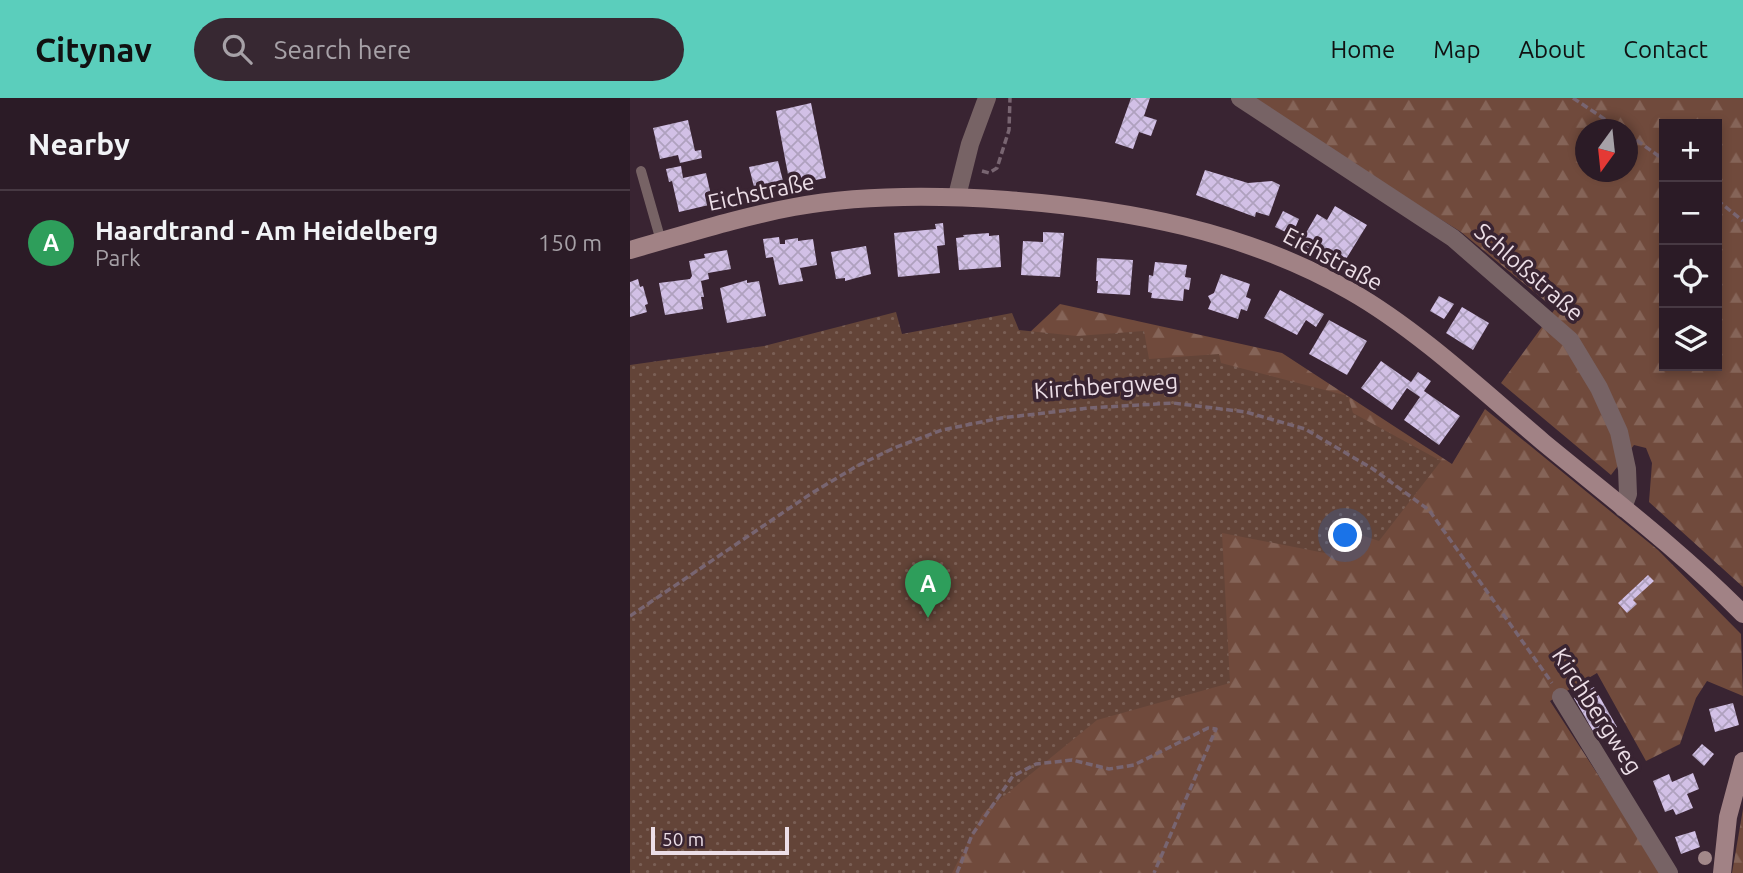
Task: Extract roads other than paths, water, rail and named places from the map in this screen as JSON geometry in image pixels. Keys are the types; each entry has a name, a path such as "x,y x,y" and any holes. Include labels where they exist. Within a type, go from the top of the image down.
{"street":[{"path":"957,196 987,98"},
{"name":"Schloßstraße","path":"1240,98 1453,238 1570,340 1599,388 1619,432 1627,469 1628,494 1623,508"},
{"name":"Eichstraße","path":"630,250 795,206 912,196 957,196 1110,210 1178,223 1267,251 1352,292 1406,330 1623,508"},
{"path":"1623,508 1692,565 1743,614"},
{"name":"Kirchbergweg","path":"1561,697 1669,873"},
{"path":"1722,873 1728,817 1743,761"}],"lane":[{"path":"641,171 661,241"}],"place":[{"name":"Haardtrand - Am Heidelberg","path":"928,618"}]}
